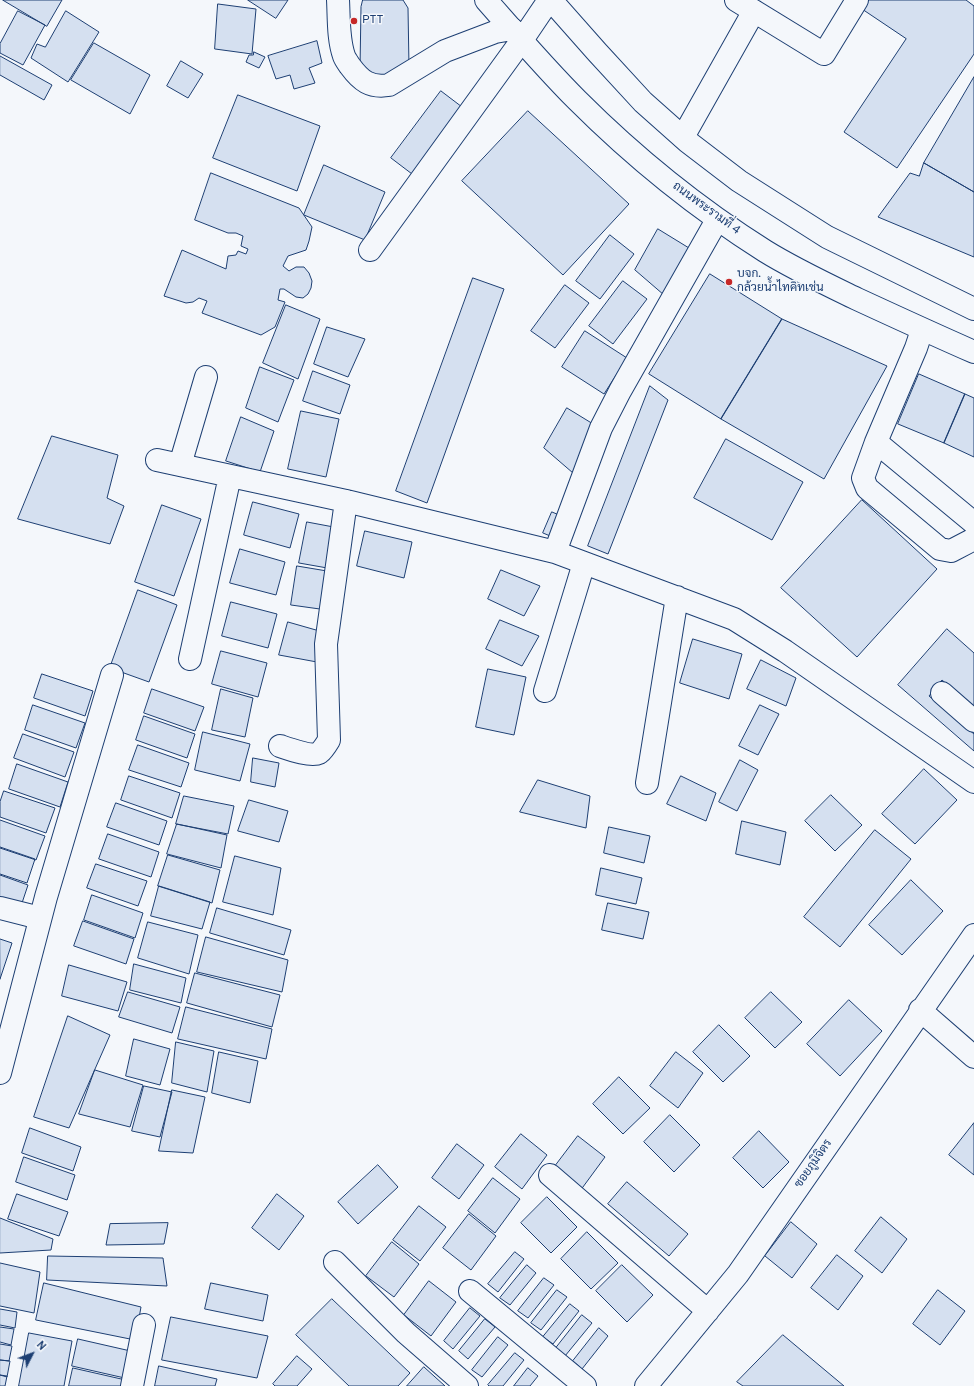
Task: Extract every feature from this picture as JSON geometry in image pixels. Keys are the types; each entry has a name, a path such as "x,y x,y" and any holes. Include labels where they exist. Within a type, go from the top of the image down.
{"street":[{"path":"338,0 340,35 344,57 356,74 367,84 379,87 389,85 445,51 496,32 517,35"},
{"name":"ถนนพระรามที่ 4","path":"486,0 576,99 622,143 717,220 766,252 812,278 922,330 974,352"},
{"path":"370,250 517,35 550,0 596,52 638,96 683,137 739,181 827,237 974,309"},
{"path":"736,0 824,54 857,0"},
{"path":"683,137 754,11"},
{"path":"554,552 601,428 620,391 717,220"},
{"path":"922,330 876,442 863,478 867,488 940,549 951,551 974,539"},
{"path":"180,465 206,377"},
{"path":"876,442 974,523"},
{"path":"157,460 346,501 554,552 734,618 785,651 974,782"},
{"path":"190,659 230,476"},
{"path":"280,746 313,755 319,753 329,740 326,644 346,501"},
{"path":"545,691 584,563"},
{"path":"647,783 676,597"},
{"path":"0,1073 40,918 112,675"},
{"path":"942,694 974,722"},
{"path":"0,908 40,918"},
{"name":"ซอยภูมิจิตร","path":"646,1386 738,1274 920,1010 974,935"},
{"path":"920,1010 974,1057"},
{"path":"550,1175 708,1311"},
{"path":"335,1262 406,1333 467,1386"},
{"path":"470,1291 585,1386"},
{"path":"132,1386 144,1325"}],"building":[{"path":"3,0 62,0 47,26"},
{"path":"248,0 288,0 276,18"},
{"path":"363,0 403,0 408,8 409,67 401,88 360,69 361,7"},
{"path":"849,0 966,0 974,6 974,54 897,168 844,132 906,39"},
{"path":"218,4 256,9 252,54 215,49"},
{"path":"18,11 45,25 23,65 0,53 0,44"},
{"path":"66,11 99,32 68,82 31,58 37,44 45,47"},
{"path":"317,41 322,63 309,68 315,83 294,89 290,75 276,79 268,56"},
{"path":"94,43 150,75 130,114 71,80"},
{"path":"254,52 265,57 259,68 246,62 249,55 253,55"},
{"path":"0,56 52,85 44,100 0,75"},
{"path":"181,61 203,74 188,98 167,86"},
{"path":"974,77 974,192 924,163"},
{"path":"441,91 466,110 416,177 391,158"},
{"path":"238,95 320,126 297,191 213,158"},
{"path":"528,111 629,204 563,275 462,181"},
{"path":"924,163 974,192 974,257 878,217 910,173 919,176"},
{"path":"324,165 385,192 365,240 304,215"},
{"path":"211,173 299,208 312,227 306,250 288,256 283,266 289,271 296,267 304,267 309,273 312,281 311,288 308,294 303,298 296,297 284,289 280,289 278,300 285,302 275,327 261,335 202,313 207,301 199,298 193,302 186,303 164,296 182,250 226,269 228,256 236,255 238,251 246,254 248,249 241,246 243,236 236,233 228,233 195,220"},
{"path":"658,229 689,248 664,295 635,270"},
{"path":"610,235 634,254 600,299 576,281"},
{"path":"710,274 782,319 721,419 649,374"},
{"path":"473,278 504,289 427,503 396,491"},
{"path":"623,281 647,299 613,344 589,326"},
{"path":"565,285 589,303 555,348 531,331"},
{"path":"286,305 320,319 298,379 263,363"},
{"path":"782,319 887,366 824,479 721,419"},
{"path":"327,327 365,339 348,377 314,364"},
{"path":"585,331 627,358 604,394 562,367"},
{"path":"260,367 294,380 278,422 246,408"},
{"path":"313,371 350,385 340,414 303,401"},
{"path":"919,374 965,394 944,443 898,424"},
{"path":"650,386 668,400 608,554 588,546"},
{"path":"965,394 974,398 974,457 944,443"},
{"path":"567,408 598,427 573,473 544,448"},
{"path":"301,411 339,419 326,477 288,469"},
{"path":"241,417 274,431 260,472 226,461"},
{"path":"52,436 118,455 107,498 124,506 110,544 18,519"},
{"path":"726,439 803,482 772,540 694,498"},
{"path":"862,500 937,569 857,657 781,588"},
{"path":"253,502 299,514 290,548 244,535"},
{"path":"162,505 201,519 174,596 135,582"},
{"path":"552,512 576,522 567,543 543,533"},
{"path":"307,522 339,528 333,569 299,563"},
{"path":"365,531 412,542 404,578 357,566"},
{"path":"240,549 285,562 276,595 230,583"},
{"path":"297,566 333,572 327,610 291,605"},
{"path":"501,570 540,586 524,616 488,599"},
{"path":"138,590 177,605 149,682 110,668"},
{"path":"231,602 277,614 268,648 222,636"},
{"path":"500,620 539,636 522,666 486,649"},
{"path":"288,622 323,632 317,662 279,655"},
{"path":"947,629 974,653 974,708 942,680 929,696 974,734 974,751 898,685"},
{"path":"693,639 742,654 729,699 680,683"},
{"path":"221,651 267,663 258,697 212,684"},
{"path":"761,660 796,678 786,706 747,689"},
{"path":"488,669 526,677 514,735 476,727"},
{"path":"42,674 93,691 85,716 34,698"},
{"path":"152,689 204,707 195,731 144,713"},
{"path":"221,689 253,698 245,737 212,730"},
{"path":"33,705 85,723 76,748 25,730"},
{"path":"760,705 779,714 758,755 739,746"},
{"path":"144,716 195,734 187,758 136,740"},
{"path":"203,732 250,744 240,781 195,770"},
{"path":"23,734 74,752 65,777 14,758"},
{"path":"138,745 189,763 181,787 129,770"},
{"path":"253,758 279,763 275,787 251,782"},
{"path":"740,760 758,770 737,811 719,802"},
{"path":"17,764 68,782 60,807 9,789"},
{"path":"924,769 957,800 915,844 882,814"},
{"path":"129,776 180,793 172,818 121,800"},
{"path":"681,776 716,793 706,821 667,804"},
{"path":"538,780 590,796 586,828 520,812"},
{"path":"4,791 55,808 46,833 0,817 0,802"},
{"path":"831,795 862,825 835,851 805,821"},
{"path":"184,796 234,806 228,834 176,824"},
{"path":"249,800 288,811 279,842 238,831"},
{"path":"116,803 167,821 159,845 107,827"},
{"path":"0,820 45,836 36,860 0,848"},
{"path":"742,821 786,832 780,865 736,854"},
{"path":"177,824 227,835 221,868 167,854"},
{"path":"609,827 650,836 644,863 604,853"},
{"path":"875,830 911,859 840,947 804,917"},
{"path":"108,834 159,852 151,877 99,859"},
{"path":"0,847 35,859 27,883 0,874"},
{"path":"168,855 220,870 212,903 158,886"},
{"path":"235,856 281,868 273,915 223,902"},
{"path":"96,864 147,881 138,906 87,888"},
{"path":"601,868 642,878 636,904 596,895"},
{"path":"0,875 28,885 20,909 0,902"},
{"path":"911,880 943,911 902,955 869,925"},
{"path":"159,886 210,902 202,929 151,916"},
{"path":"92,895 143,913 135,938 84,920"},
{"path":"608,903 649,912 643,939 602,930"},
{"path":"217,908 291,930 284,955 210,933"},
{"path":"83,921 134,939 126,964 74,946"},
{"path":"148,922 198,935 189,974 138,958"},
{"path":"206,937 288,960 282,992 197,972"},
{"path":"0,939 12,943 0,979"},
{"path":"134,964 186,978 181,1003 130,990"},
{"path":"69,965 127,982 118,1011 62,996"},
{"path":"195,973 280,995 272,1027 187,1003"},
{"path":"128,992 180,1007 172,1033 119,1017"},
{"path":"771,992 802,1022 775,1048 745,1018"},
{"path":"849,1000 882,1031 840,1076 807,1044"},
{"path":"186,1007 272,1029 266,1059 178,1039"},
{"path":"68,1016 110,1035 69,1128 34,1117"},
{"path":"719,1025 750,1056 723,1082 693,1052"},
{"path":"134,1039 170,1049 160,1085 126,1076"},
{"path":"176,1042 214,1051 207,1092 172,1083"},
{"path":"219,1052 258,1061 250,1103 212,1093"},
{"path":"676,1052 703,1073 678,1108 650,1086"},
{"path":"95,1070 143,1085 130,1127 79,1114"},
{"path":"619,1077 650,1108 623,1134 593,1104"},
{"path":"144,1086 172,1092 160,1137 132,1131"},
{"path":"172,1090 205,1097 193,1153 159,1151"},
{"path":"670,1115 700,1145 674,1172 644,1142"},
{"path":"974,1123 974,1175 949,1155"},
{"path":"30,1128 81,1147 73,1171 22,1153"},
{"path":"759,1131 789,1162 763,1188 733,1158"},
{"path":"521,1134 547,1155 522,1189 495,1167"},
{"path":"578,1136 605,1157 580,1191 553,1169"},
{"path":"457,1144 484,1165 459,1199 432,1178"},
{"path":"24,1157 75,1175 67,1200 16,1182"},
{"path":"378,1165 398,1187 358,1224 338,1202"},
{"path":"493,1178 520,1199 495,1233 468,1211"},
{"path":"627,1182 688,1234 669,1256 608,1204"},
{"path":"17,1194 68,1212 59,1236 8,1219"},
{"path":"277,1194 304,1216 279,1250 252,1228"},
{"path":"547,1197 577,1227 551,1253 521,1223"},
{"path":"419,1206 446,1227 420,1261 393,1240"},
{"path":"469,1214 496,1236 471,1270 443,1248"},
{"path":"881,1217 907,1239 882,1273 855,1251"},
{"path":"0,1218 53,1239 51,1250 0,1253"},
{"path":"791,1222 817,1244 792,1278 765,1256"},
{"path":"168,1223 164,1244 106,1245 110,1224"},
{"path":"587,1232 618,1263 591,1289 561,1259"},
{"path":"392,1242 419,1264 394,1297 366,1276"},
{"path":"515,1252 524,1259 498,1292 488,1284"},
{"path":"837,1255 863,1276 838,1310 811,1288"},
{"path":"48,1256 163,1258 167,1286 47,1280"},
{"path":"0,1263 40,1272 34,1313 0,1306"},
{"path":"527,1265 536,1273 510,1305 500,1298"},
{"path":"622,1265 653,1295 627,1322 596,1291"},
{"path":"544,1278 554,1285 528,1318 518,1311"},
{"path":"429,1281 456,1302 431,1336 404,1315"},
{"path":"44,1283 141,1307 135,1340 36,1320"},
{"path":"211,1283 268,1295 263,1321 205,1309"},
{"path":"557,1290 567,1297 541,1330 531,1323"},
{"path":"938,1290 965,1311 940,1345 913,1324"},
{"path":"332,1299 410,1373 398,1386 349,1386 296,1335"},
{"path":"570,1304 579,1311 553,1344 543,1337"},
{"path":"470,1308 480,1316 453,1349 444,1341"},
{"path":"0,1309 17,1312 15,1328 0,1325"},
{"path":"582,1315 592,1323 565,1356 556,1348"},
{"path":"171,1317 268,1336 257,1378 162,1360"},
{"path":"485,1319 495,1327 468,1359 459,1351"},
{"path":"0,1327 14,1329 11,1345 0,1342"},
{"path":"599,1328 608,1336 582,1369 573,1361"},
{"path":"29,1333 72,1341 64,1386 19,1386"},
{"path":"783,1335 844,1386 743,1386 737,1382"},
{"path":"498,1337 508,1345 482,1377 472,1370"},
{"path":"78,1339 135,1352 129,1379 72,1366"},
{"path":"0,1344 12,1346 9,1361 0,1360"},
{"path":"515,1353 524,1360 503,1386 489,1386 488,1385"},
{"path":"297,1356 312,1369 297,1386 275,1386 273,1384"},
{"path":"0,1360 10,1361 7,1377 0,1375"},
{"path":"159,1366 217,1379 215,1386 155,1386"},
{"path":"424,1367 445,1386 407,1386"},
{"path":"73,1368 130,1381 129,1386 69,1386"},
{"path":"528,1368 538,1376 530,1386 514,1386"},
{"path":"0,1375 7,1376 5,1386 0,1386"}],"place":[{"name":"PTT","path":"354,21"},
{"name":"บจก. กล้วยน้ำไทคิทเช่น","path":"729,282"}]}
